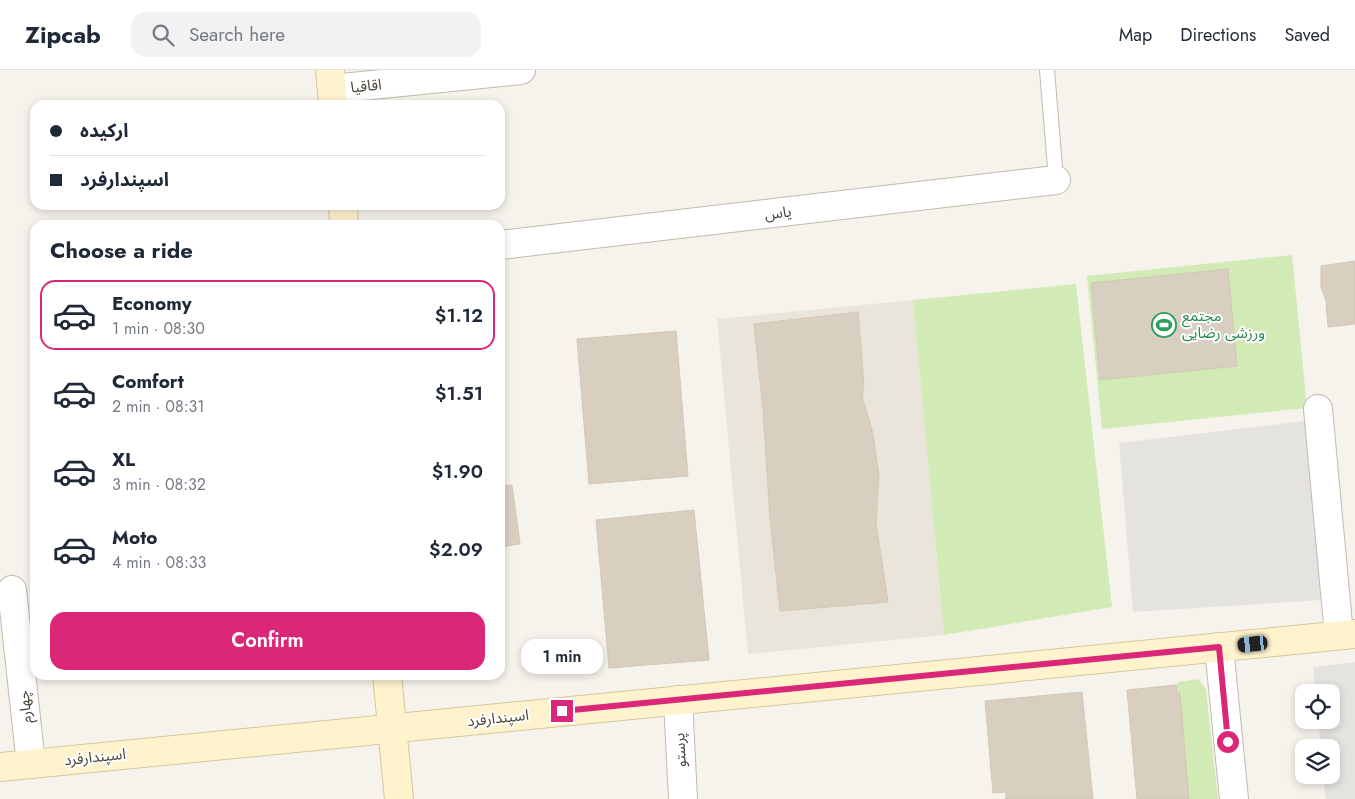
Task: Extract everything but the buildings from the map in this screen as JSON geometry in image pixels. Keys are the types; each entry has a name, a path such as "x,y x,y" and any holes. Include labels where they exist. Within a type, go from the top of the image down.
{"street":[{"name":"اقاقیا","path":"332,88 521,70"},
{"name":"یاس","path":"505,244 1056,180"},
{"path":"1318,409 1347,634"},
{"name":"چهارم","path":"12,590 31,764"},
{"name":"اسپندارفرد","path":"0,767 1347,634"},
{"path":"1219,647 1234,799"},
{"path":"387,680 399,799"},
{"name":"پرستو","path":"678,700 683,799"}],"lane":[{"path":"1047,70 1056,180"}],"shaded area":[{"path":"913,300 944,635 748,654 717,319"},
{"path":"1305,421 1322,600 1133,612 1119,443"},
{"path":"1355,662 1355,799 1326,799 1324,784 1340,784 1340,739 1320,739 1319,729 1340,729 1340,684 1314,684 1313,667"}],"green space":[{"path":"1292,255 1307,408 1102,429 1087,276"},
{"path":"1076,284 1112,607 944,635 913,300"},
{"path":"1198,679 1206,689 1218,799 1182,799 1176,685 1178,682"}],"place":[{"name":"مجتمع ورزشی رضایی","path":"1164,325"}],"route":[{"path":"562,711 1219,647 1228,742"}]}
